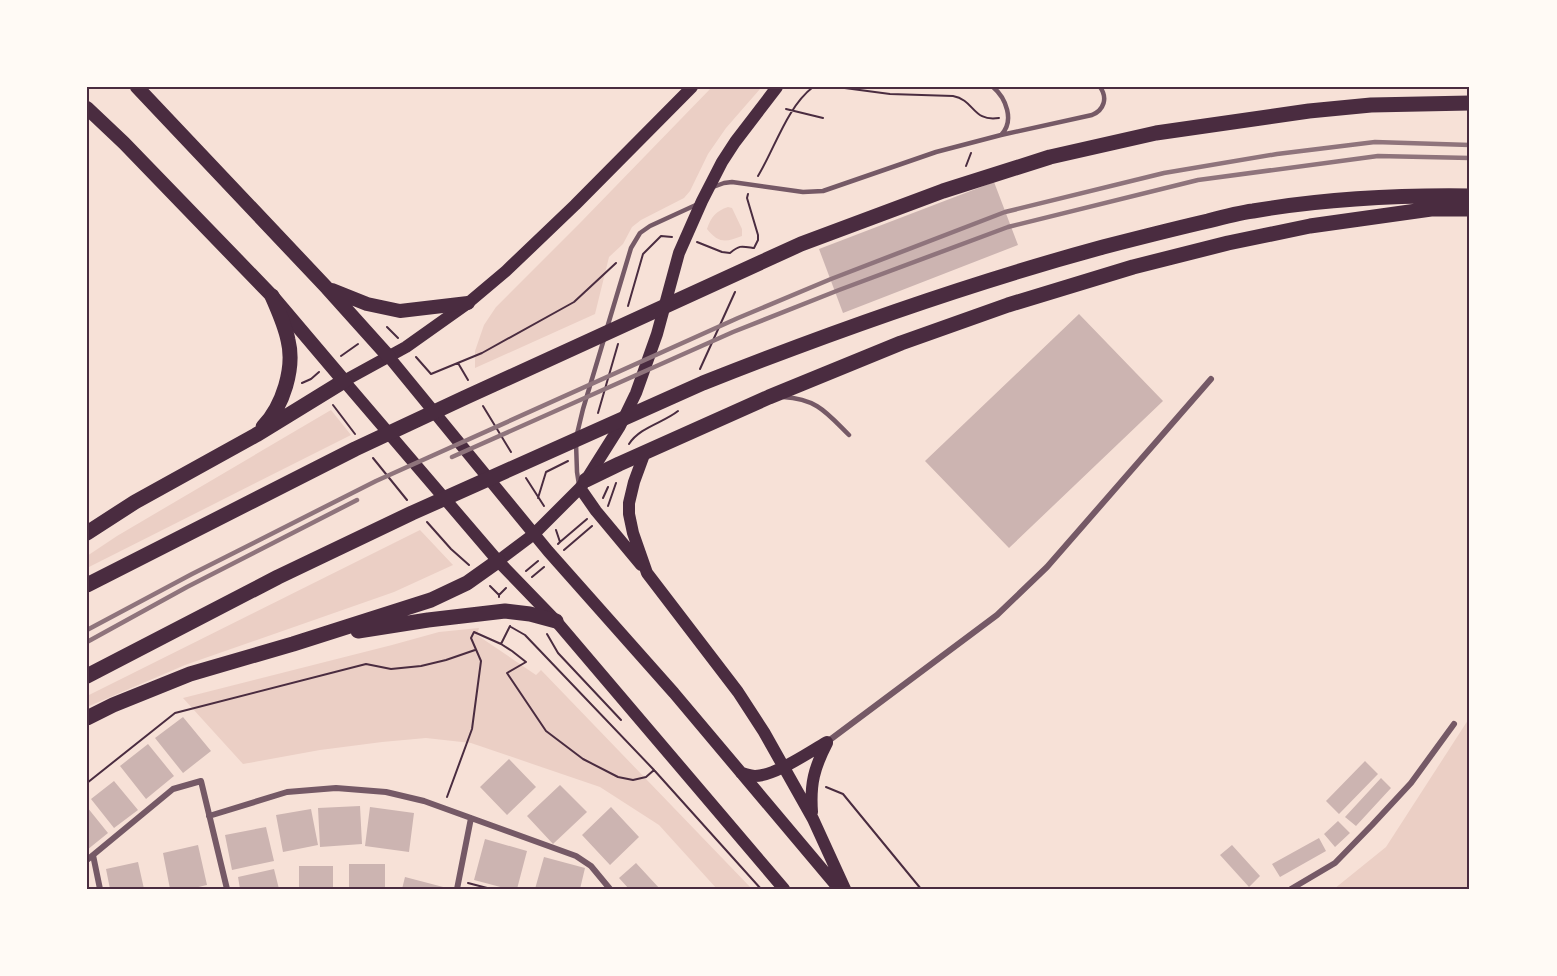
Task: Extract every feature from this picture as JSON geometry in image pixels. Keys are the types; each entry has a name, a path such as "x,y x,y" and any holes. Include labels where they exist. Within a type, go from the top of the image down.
{"highway":[{"path":"137,87 389,357"},
{"path":"87,585 361,447 801,244 943,190 1050,157 1156,133 1309,111 1371,105 1470,103"},
{"path":"87,108 272,296 344,381 256,435 135,502 87,533"},
{"path":"87,676 412,510 701,376 748,365 959,289 1158,232 1252,211 1327,201 1408,195 1470,196"},
{"path":"583,484 619,464 769,397 901,343 1008,305 1133,267 1228,243 1311,226 1431,209 1470,209"},
{"path":"327,288 367,304 390,310 414,310 468,303"},
{"path":"256,435 267,424 280,402 290,369 288,340 272,296"},
{"path":"87,718 190,674 430,600 467,583 498,561"},
{"path":"293,644 363,630 505,611 530,614 551,626"}],"main road":[{"path":"692,87 528,251 468,303 406,347 344,381 498,561 519,582 551,626 784,889"},
{"path":"498,561 534,534 583,484 620,426 643,375 657,334 673,271 704,196 735,142 777,87"},
{"path":"389,357 551,555 674,693 839,889"},
{"path":"645,452 634,482 629,514 647,573"},
{"path":"583,484 601,518 647,573 738,692 764,732 813,819 845,889"},
{"path":"741,773 754,776 763,775 783,767 827,742"},
{"path":"813,819 812,781 817,761 827,742"}],"street":[{"path":"827,742 997,615 1047,567 1210,379"},
{"path":"1291,889 1335,863 1411,783 1454,724"},
{"path":"100,889 90,857 173,789 201,781 227,889"},
{"path":"208,816 287,792 336,788 386,792 424,801 576,856 591,866 610,889"},
{"path":"458,889 471,818"}],"lane":[{"path":"993,87 1006,105 1007,127 1001,135"},
{"path":"583,484 576,457 577,432 630,252 637,238 650,226 704,196 716,185 732,182 803,192 823,191 936,152 1098,112 1105,98 1100,87"},
{"path":"769,397 792,397 810,402 824,410 849,435"}],"path":[{"path":"628,309 643,254 661,236 686,237 722,252 730,253 742,246 754,249 758,235 747,198 793,110 812,87"},
{"path":"837,87 890,94 953,96 966,101 977,114 994,119"},
{"path":"786,109 823,118"},
{"path":"390,310 387,327 431,374 482,353 574,302 630,252 643,254"},
{"path":"701,376 735,292"},
{"path":"597,419 618,342"},
{"path":"458,363 469,382"},
{"path":"323,393 361,447 412,510"},
{"path":"480,402 515,459"},
{"path":"498,595 519,582 601,518 608,508 619,464 630,441 635,435 678,412 682,406"},
{"path":"538,498 546,472 576,457"},
{"path":"519,582 551,555 560,542 551,517 526,479"},
{"path":"427,523 498,595 510,626 525,635 654,770 761,889"},
{"path":"501,644 510,626"},
{"path":"551,626 558,654 623,722"},
{"path":"443,808 472,729 481,661 471,638 474,632 501,644 526,662 507,673 546,731 583,759 618,777 633,780 646,777 654,770"},
{"path":"87,783 175,713 366,664 391,669 421,666 475,650"},
{"path":"812,781 843,794 921,889"},
{"path":"459,881 491,889"}],"shaded area":[{"path":"712,87 760,89 726,128 708,154 690,191 684,198 632,227 623,244 609,257 595,314 475,368 475,351 484,325 496,307"},
{"path":"728,207 732,208 742,229 742,236 723,240 715,237 707,229 714,215"},
{"path":"331,410 351,435 87,568 87,556 117,536"},
{"path":"420,530 453,565 394,592 185,665 87,707 87,696"},
{"path":"479,628 477,635 536,675 541,670 752,889 717,889 659,825 600,787 471,743 426,738 382,742 243,764 183,698 439,632"},
{"path":"1470,717 1470,889 1334,889 1386,847"}],"building":[{"path":"994,182 1018,245 843,313 819,249"},
{"path":"1079,314 1163,401 1009,548 925,461"},
{"path":"183,717 211,751 183,773 155,738"},
{"path":"148,744 174,776 146,799 120,766"},
{"path":"509,759 536,787 507,815 480,787"},
{"path":"1365,761 1378,774 1339,814 1326,801"},
{"path":"1381,778 1391,788 1356,826 1345,817"},
{"path":"114,781 138,810 114,828 91,799"},
{"path":"560,785 587,812 553,844 527,816"},
{"path":"360,806 362,844 320,847 318,808"},
{"path":"87,807 108,833 87,850"},
{"path":"370,807 414,813 409,852 365,846"},
{"path":"611,807 639,837 610,865 582,835"},
{"path":"311,809 318,845 283,852 276,815"},
{"path":"1338,821 1350,833 1335,847 1324,834"},
{"path":"266,827 274,861 232,870 225,835"},
{"path":"1319,838 1326,851 1280,877 1272,864"},
{"path":"485,839 527,851 517,889 508,889 474,880"},
{"path":"198,845 207,885 190,889 170,889 163,853"},
{"path":"1232,845 1260,876 1249,887 1220,855"},
{"path":"544,857 585,868 580,889 535,889"},
{"path":"138,862 144,889 110,889 106,869"},
{"path":"636,863 660,889 629,889 619,878"},
{"path":"349,864 385,864 385,889 349,889"},
{"path":"299,866 333,866 333,889 299,889"},
{"path":"274,869 279,889 240,889 238,877"},
{"path":"405,877 447,888 447,889 402,889"}],"railway":[{"path":"87,630 376,481 738,318 831,279 1005,212 1164,173 1277,154 1375,142 1470,145"},
{"path":"452,457 733,332 1008,227 1198,180 1378,156 1470,158"},
{"path":"87,642 187,587 357,500"}]}
